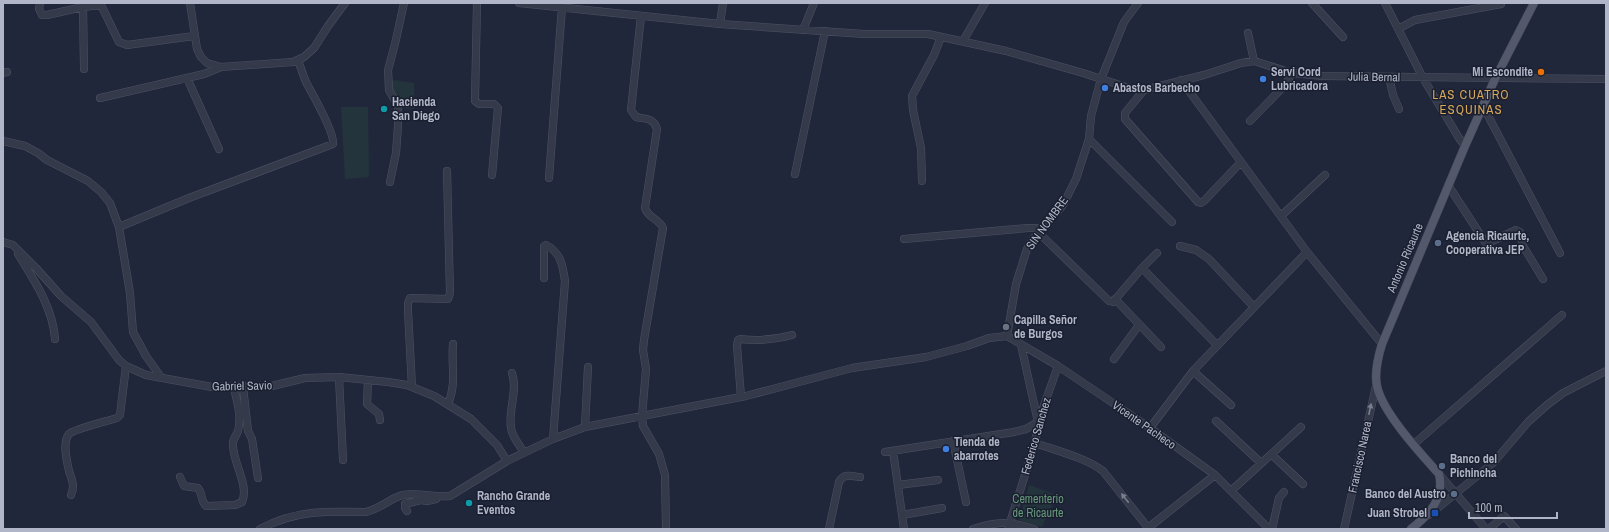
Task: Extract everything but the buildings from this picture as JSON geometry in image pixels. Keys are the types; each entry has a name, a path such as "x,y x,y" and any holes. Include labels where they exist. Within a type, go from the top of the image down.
{"main road":[{"name":"Antonio Ricaurte","path":"1439,474 1390,415 1382,401 1376,386 1378,358 1382,344 1465,146 1495,79 1534,3"},
{"path":"1411,529 1427,516 1439,495 1441,488 1439,474"}],"street":[{"path":"40,3 42,15 46,16 83,7 102,6 119,42 125,45 194,36"},
{"path":"190,3 194,36 201,57 207,64 221,67 284,64 304,57 314,48 345,3"},
{"path":"390,182 396,153 398,106 388,90 388,70 404,3"},
{"path":"477,3 475,101 479,104 494,104 498,108 492,175"},
{"name":"Julia Bernal","path":"518,3 720,24 864,34 928,34 1013,53 1101,79 1132,90 1144,90 1204,75 1241,63 1254,62 1292,73 1323,76 1606,79"},
{"path":"720,24 723,3"},
{"path":"803,30 814,3"},
{"path":"963,41 985,3"},
{"name":"SIN NOMBRE","path":"1007,336 1015,291 1026,249 1063,205 1076,179 1089,138 1091,116 1101,79 1124,22 1138,3"},
{"path":"1312,3 1343,37"},
{"path":"1384,3 1423,78 1465,146"},
{"path":"1398,29 1416,20 1501,4"},
{"path":"83,7 84,69"},
{"path":"549,178 562,7"},
{"path":"641,16 631,110 633,115 636,117 651,120 655,123 657,129 645,208 647,214 661,223 663,228 644,340 643,350 646,369 642,416 643,426 659,454 665,475 666,529"},
{"path":"795,174 825,31"},
{"path":"1248,33 1254,62"},
{"path":"922,181 921,148 913,110 912,96 934,55 941,37"},
{"path":"119,227 189,198 333,144 319,104 306,82 298,60"},
{"path":"100,98 204,74 221,67"},
{"path":"1250,121 1285,85 1292,73"},
{"path":"1389,77 1393,95 1399,109"},
{"path":"187,78 220,150"},
{"path":"1181,80 1307,252 1382,344"},
{"path":"1144,90 1124,116 1198,202 1201,203 1204,201 1241,162"},
{"path":"1483,106 1560,253"},
{"path":"1089,138 1172,222"},
{"path":"3,141 25,146 88,181 101,192 110,203 119,227 130,293 133,332 146,356 161,377"},
{"path":"412,387 408,311 410,298 448,299 450,293 447,171"},
{"path":"1281,216 1325,175"},
{"path":"1448,186 1486,243 1516,230 1520,232 1523,246 1543,279"},
{"path":"904,239 1021,228 1041,231 1111,302 1161,347"},
{"name":"Gabriel Savio","path":"3,242 13,246 36,268 61,296 91,322 119,360 126,366 146,375 212,387 234,388 272,386 305,378 339,377 388,382 412,387 434,396 471,419 497,445 507,461"},
{"path":"544,278 544,246 546,245 556,252 561,260 565,281 553,439"},
{"path":"13,246 43,296 54,327 55,339"},
{"path":"1180,246 1196,250 1209,259 1254,307"},
{"path":"1150,428 1193,372 1217,345 1307,252"},
{"path":"1111,302 1157,253"},
{"path":"1142,268 1217,345"},
{"path":"1414,444 1562,315"},
{"path":"1114,359 1139,326"},
{"path":"740,397 737,346 738,340 778,339 792,335"},
{"path":"260,529 276,520 303,513 366,512 374,510 402,495 412,494 440,497 450,496 507,461 553,439 585,427 740,397 852,368 926,358 989,338 1007,336"},
{"name":"Vicente Pacheco","path":"1007,336 1058,366 1150,428 1215,475 1271,529"},
{"path":"448,404 453,393 453,344"},
{"path":"885,452 1014,432 1026,429 1038,422 1021,345"},
{"path":"71,495 73,485 68,465 66,443 69,434 76,430 117,418 120,415 126,366"},
{"name":"Federico Sanchez","path":"1009,526 1035,443 1038,422 1058,366"},
{"path":"585,427 588,367"},
{"path":"1427,516 1493,463 1528,422 1546,405 1562,393 1606,371"},
{"path":"1193,372 1231,405"},
{"path":"512,373 514,385 511,427 513,434 524,453"},
{"path":"339,377 342,460"},
{"path":"368,380 367,404 379,414 380,420"},
{"name":"Francisco Narea","path":"1344,529 1376,386"},
{"path":"180,477 184,486 198,488 201,492 202,502 206,506 235,505 242,502 244,498 233,442 238,430 240,417 234,388"},
{"path":"243,388 248,431 252,439 258,478"},
{"path":"1216,421 1262,463"},
{"path":"1232,490 1301,427"},
{"path":"953,441 966,502"},
{"path":"1035,443 1083,460 1098,467 1106,474 1148,528 1215,475"},
{"path":"893,451 904,529"},
{"path":"1271,454 1303,484"},
{"path":"1439,474 1488,529 1504,516 1516,529"},
{"path":"829,529 839,482 842,477 846,475 860,477"},
{"path":"898,485 938,480"},
{"path":"1271,529 1279,498 1284,492"},
{"path":"407,511 405,504 421,500 434,501 440,497"},
{"path":"902,515 942,508"},
{"path":"973,529 995,523 1034,529"}],"green space":[{"path":"394,80 414,83 414,109 402,108 401,101 395,97 390,82"},
{"path":"341,107 368,107 369,177 345,179"},
{"name":"Cementerio de Ricaurte","path":"1029,485 1057,495 1042,527 1019,520"}],"place":[{"name":"Mi Escondite","path":"1541,72"},
{"name":"Servi Cord Lubricadora","path":"1263,79"},
{"name":"Abastos Barbecho","path":"1105,88"},
{"name":"Hacienda San Diego","path":"384,109"},
{"name":"Agencia Ricaurte, Cooperativa JEP","path":"1438,243"},
{"name":"Capilla Señor de Burgos","path":"1006,327"},
{"name":"Tienda de abarrotes","path":"946,449"},
{"name":"Banco del Pichincha","path":"1442,466"},
{"name":"Banco del Austro","path":"1454,494"},
{"name":"Rancho Grande Eventos","path":"469,503"},
{"name":"Juan Strobel","path":"1435,513"}],"district":[{"name":"LAS CUATRO ESQUINAS","path":"1471,102"}]}
